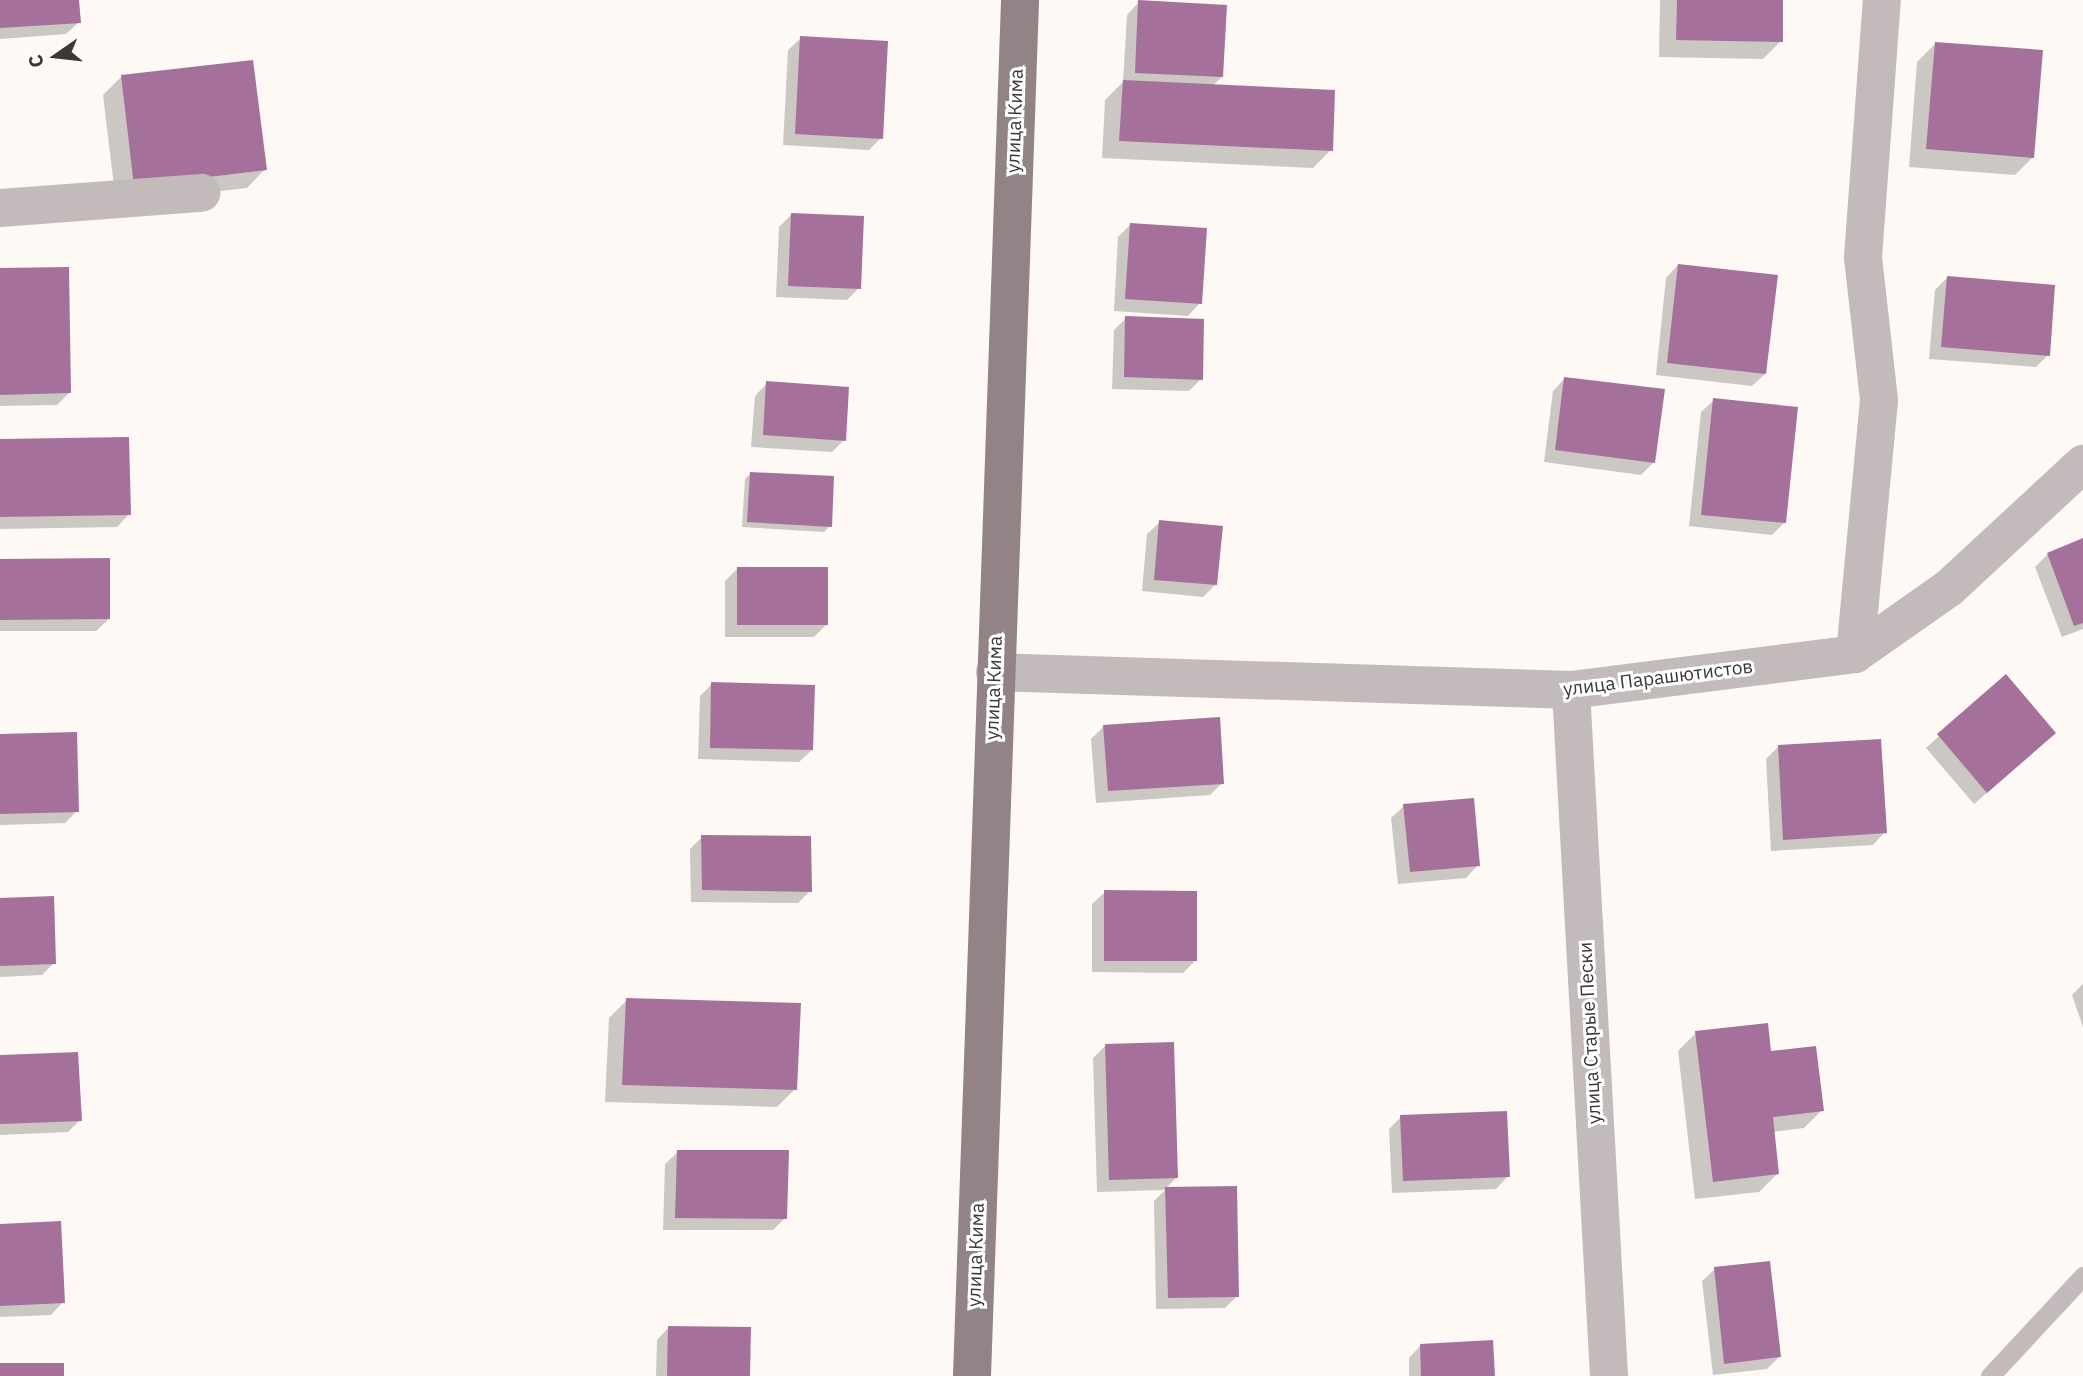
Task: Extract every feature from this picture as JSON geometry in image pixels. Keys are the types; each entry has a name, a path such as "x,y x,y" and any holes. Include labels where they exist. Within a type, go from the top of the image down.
{"main road":[{"name":"улица Кима","path":"972,1376 1020,0"}],"street":[{"path":"1855,654 1879,400 1863,257 1882,0"},
{"path":"0,208 201,193"},
{"name":"улица Парашютистов","path":"995,673 1571,690 1855,654 1949,588 2083,464"},
{"name":"улица Старые Пески","path":"1571,690 1609,1376"}],"lane":[{"path":"1990,1376 2083,1276"}],"building":[{"path":"0,0 79,0 81,23 0,28"},
{"path":"1138,0 1227,5 1223,77 1135,73"},
{"path":"1677,0 1783,0 1783,42 1676,40"},
{"path":"800,36 888,41 883,139 795,134"},
{"path":"1935,42 2043,50 2034,158 1926,149"},
{"path":"253,60 267,170 134,186 121,75"},
{"path":"1123,80 1335,90 1333,151 1119,141"},
{"path":"791,213 864,216 861,289 788,286"},
{"path":"1130,223 1207,228 1202,304 1125,299"},
{"path":"1678,264 1778,275 1766,374 1667,363"},
{"path":"69,267 71,393 0,395 0,268"},
{"path":"1947,276 2055,285 2050,356 1941,347"},
{"path":"1125,316 1204,319 1203,380 1124,377"},
{"path":"1564,377 1665,389 1655,463 1555,450"},
{"path":"766,381 849,387 846,441 763,435"},
{"path":"1713,398 1798,407 1786,523 1701,515"},
{"path":"129,437 131,515 0,517 0,439"},
{"path":"750,472 834,476 832,527 747,522"},
{"path":"1159,520 1223,526 1217,585 1154,580"},
{"path":"2083,538 2083,623 2074,626 2047,553"},
{"path":"110,558 110,619 0,620 0,559"},
{"path":"737,567 828,567 828,625 737,625"},
{"path":"2006,674 2056,733 1987,793 1937,734"},
{"path":"711,682 815,685 813,750 710,748"},
{"path":"1220,717 1224,784 1108,791 1103,725"},
{"path":"77,732 79,812 0,814 0,734"},
{"path":"1881,739 1887,833 1783,840 1778,745"},
{"path":"1474,798 1480,866 1410,872 1403,804"},
{"path":"701,835 811,836 812,892 702,890"},
{"path":"1104,890 1197,891 1197,961 1104,961"},
{"path":"54,896 56,964 0,966 0,898"},
{"path":"626,998 801,1003 797,1090 622,1085"},
{"path":"1768,1023 1771,1051 1816,1046 1824,1111 1773,1117 1779,1174 1713,1182 1695,1031"},
{"path":"1174,1042 1178,1178 1109,1180 1105,1044"},
{"path":"78,1052 82,1121 0,1124 0,1055"},
{"path":"1507,1111 1510,1177 1403,1181 1400,1115"},
{"path":"677,1150 789,1150 787,1219 675,1218"},
{"path":"1237,1186 1239,1297 1168,1298 1165,1187"},
{"path":"61,1221 65,1303 0,1306 0,1224"},
{"path":"1770,1261 1781,1357 1724,1364 1714,1267"},
{"path":"668,1326 751,1327 750,1376 667,1376"},
{"path":"1493,1340 1495,1376 1421,1376 1420,1344"},
{"path":"0,1363 64,1363 64,1376 0,1376"}]}
